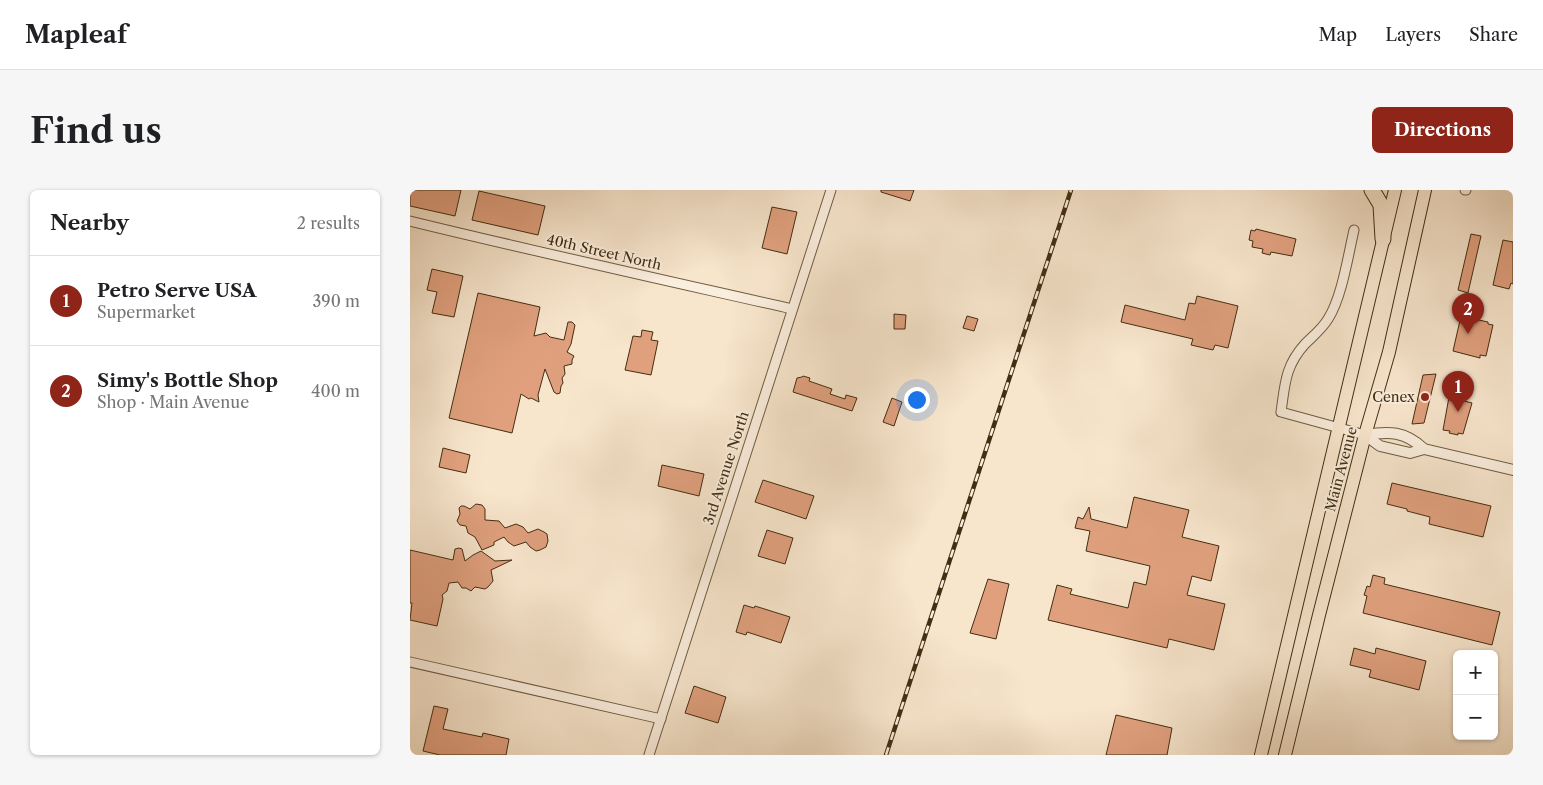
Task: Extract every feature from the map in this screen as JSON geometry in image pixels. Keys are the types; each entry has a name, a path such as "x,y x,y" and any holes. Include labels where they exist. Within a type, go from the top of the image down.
{"highway":[{"path":"1372,190 1381,205 1383,238"}],"main road":[{"name":"Main Avenue","path":"1261,755 1395,190"},
{"name":"Main Avenue","path":"1285,755 1365,435 1388,352 1424,190"}],"street":[{"name":"3rd Avenue North","path":"649,755 831,190"},
{"name":"40th Street North","path":"410,221 792,309"},
{"path":"1354,230 1337,302 1328,319 1304,345 1292,362 1286,374 1281,412 1365,435 1380,446 1410,453 1424,449"},
{"path":"1365,435 1385,431 1413,439 1424,449 1513,470"},
{"path":"410,662 661,719"}],"building":[{"path":"410,190 461,190 455,216 410,206"},
{"path":"881,190 914,190 910,201 881,192"},
{"path":"479,191 545,206 538,235 472,220"},
{"path":"772,207 797,212 787,254 762,248"},
{"path":"1256,229 1296,239 1292,256 1271,252 1270,255 1262,253 1263,249 1252,247 1253,241 1249,240 1251,230 1255,231"},
{"path":"1471,234 1481,236 1468,293 1458,290"},
{"path":"1503,240 1513,242 1513,284 1511,283 1509,289 1493,285"},
{"path":"432,269 463,276 454,317 432,313 437,292 427,290"},
{"path":"478,293 540,307 534,336 546,333 550,337 564,340 568,322 572,322 575,325 571,344 567,352 574,356 572,364 564,366 565,374 562,378 563,383 560,393 554,392 545,369 538,395 539,402 521,394 512,433 449,418"},
{"path":"1197,296 1238,306 1228,348 1215,345 1213,350 1191,345 1193,339 1121,322 1125,305 1185,320 1189,303 1195,304"},
{"path":"894,314 906,315 905,329 894,329"},
{"path":"967,316 978,319 974,331 963,328"},
{"path":"1461,316 1488,322 1488,324 1493,325 1486,356 1480,355 1480,358 1453,351"},
{"path":"642,330 653,332 651,340 658,341 651,375 625,370 633,336 641,337"},
{"path":"1436,374 1424,423 1412,424 1423,375"},
{"path":"803,376 810,378 809,381 832,389 830,394 845,399 846,395 857,398 852,411 793,392 797,378"},
{"path":"1449,397 1472,403 1463,434 1458,433 1458,435 1443,430"},
{"path":"892,398 902,402 894,426 883,422"},
{"path":"443,448 470,455 466,473 439,467"},
{"path":"662,465 704,474 699,496 658,486"},
{"path":"763,480 814,496 806,519 755,502"},
{"path":"1392,483 1491,506 1483,537 1429,524 1430,517 1387,504"},
{"path":"1134,497 1189,510 1182,537 1219,546 1211,581 1192,576 1187,595 1225,604 1214,650 1169,639 1167,648 1048,620 1057,585 1072,589 1070,594 1128,608 1134,582 1146,585 1150,566 1086,551 1090,531 1075,528 1078,517 1083,519 1089,507 1091,519 1127,528"},
{"path":"476,504 482,505 485,509 485,520 499,521 505,528 516,524 523,527 528,533 538,529 544,532 547,534 548,541 546,547 536,551 526,542 514,546 504,537 494,542 494,545 482,550 475,537 468,533 466,526 460,525 457,521 461,506 470,509"},
{"path":"767,530 793,538 785,564 758,556"},
{"path":"455,549 462,549 465,561 481,551 495,561 512,560 491,570 493,581 485,589 475,587 471,591 462,588 458,582 449,583 447,591 442,595 443,599 437,626 410,620 412,603 410,603 410,550 453,560"},
{"path":"1373,575 1385,578 1384,584 1500,612 1492,645 1363,613 1367,596 1364,595 1367,586 1370,587"},
{"path":"988,579 1009,584 996,639 970,633"},
{"path":"744,605 754,608 755,606 790,617 781,643 747,632 746,635 736,632"},
{"path":"1354,648 1375,654 1376,648 1426,661 1419,690 1369,677 1371,670 1350,665"},
{"path":"694,686 726,697 718,723 685,713"},
{"path":"434,706 448,709 443,729 482,737 483,733 509,739 506,755 440,755 423,751"},
{"path":"1116,715 1172,728 1167,755 1106,755"}],"railway":[{"path":"886,755 1071,190"}],"place":[{"name":"Simy's Bottle Shop","path":"1468,334"},
{"name":"Cenex","path":"1425,397"},
{"name":"Petro Serve USA","path":"1458,412"}]}
